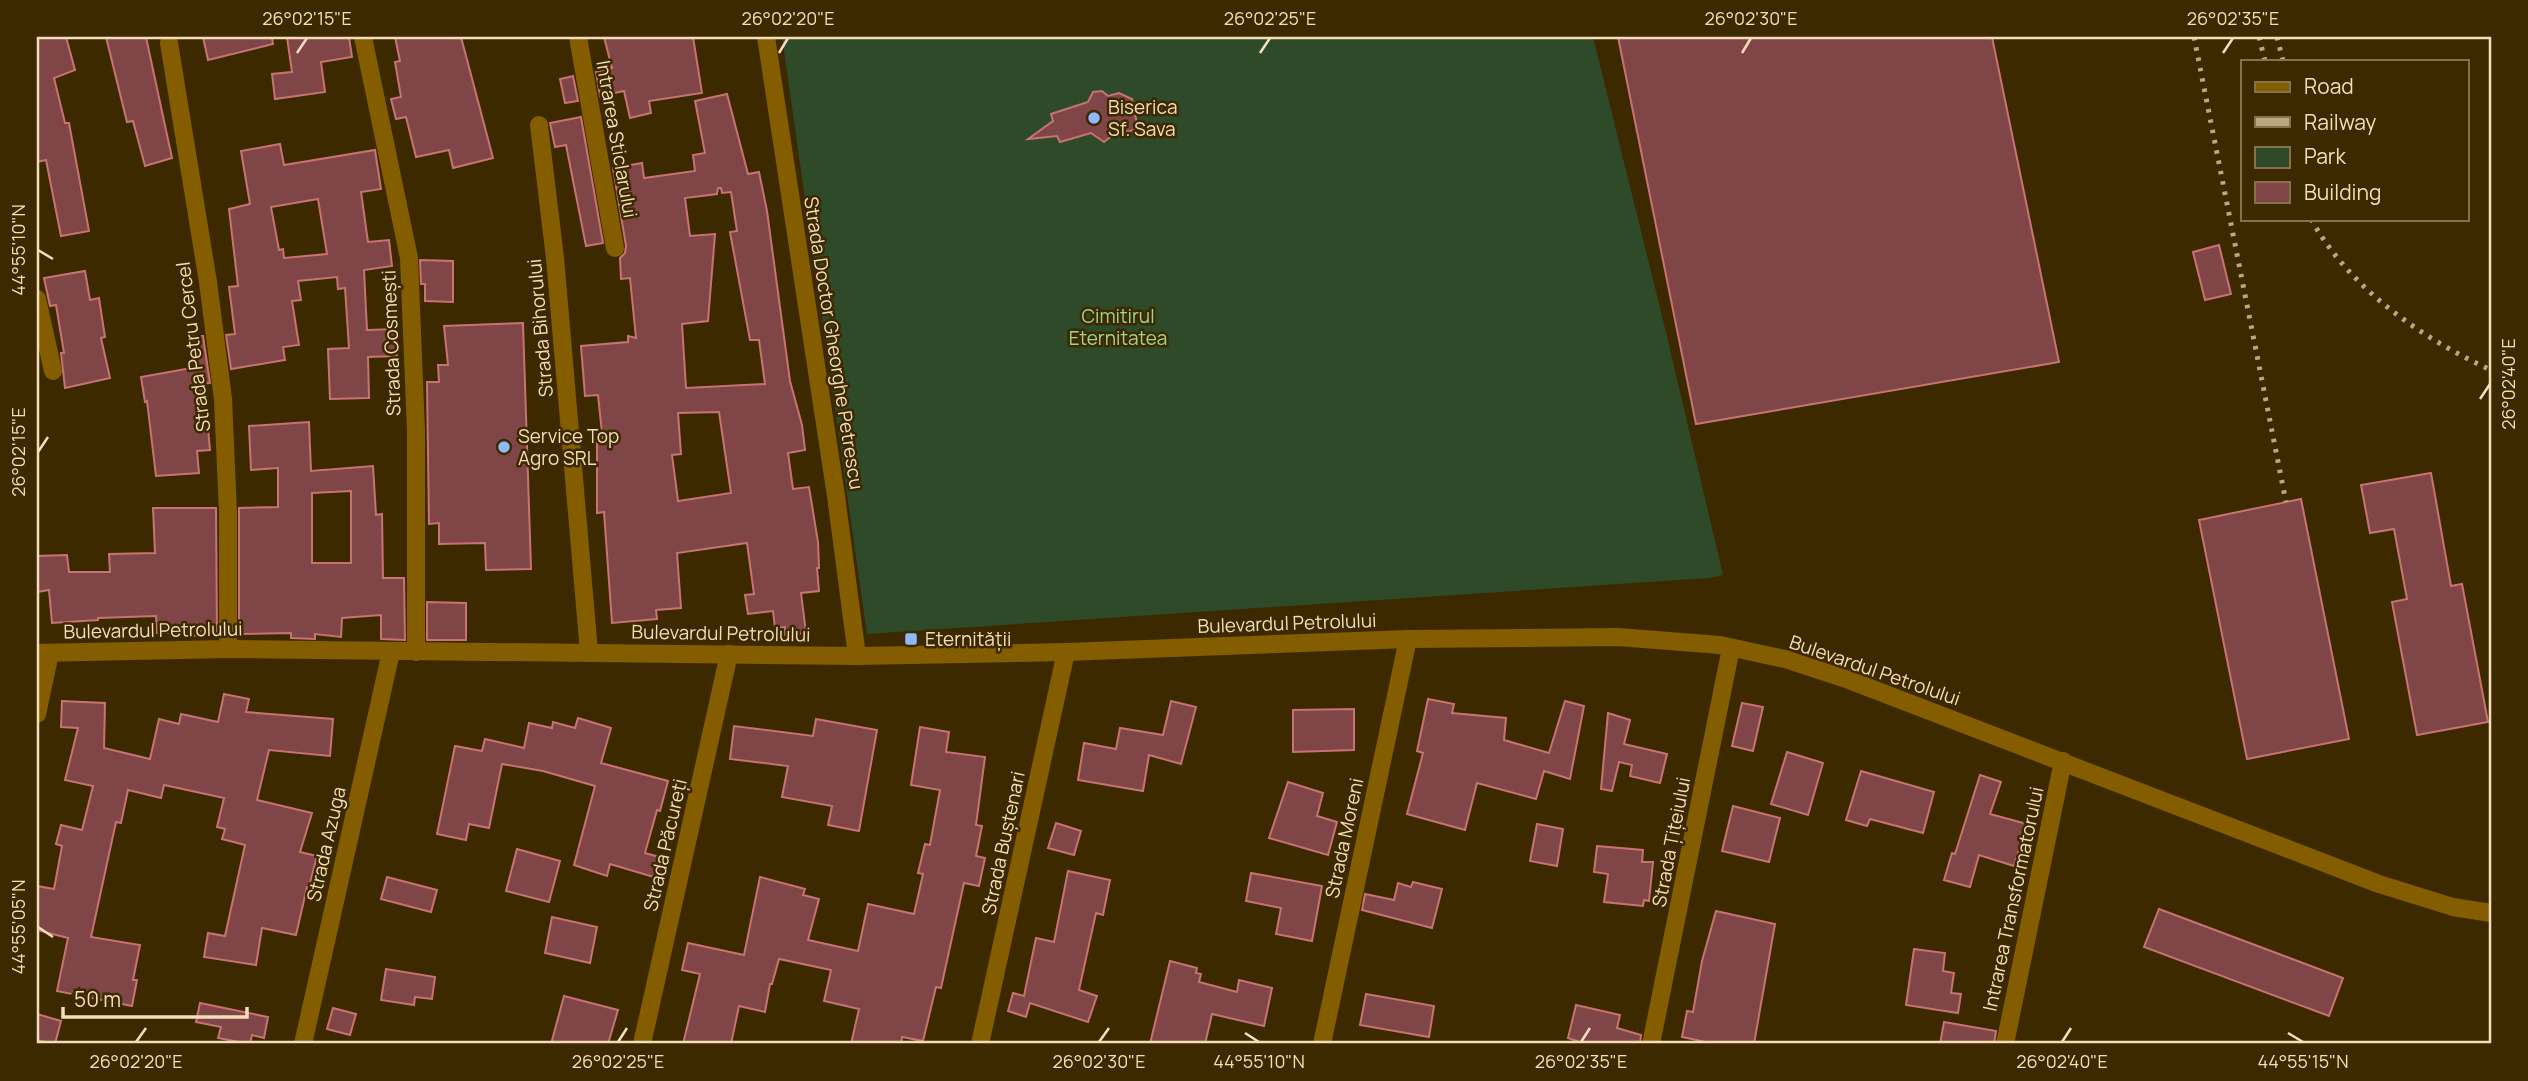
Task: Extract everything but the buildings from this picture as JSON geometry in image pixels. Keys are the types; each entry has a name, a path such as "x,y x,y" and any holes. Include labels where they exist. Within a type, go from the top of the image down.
{"street":[{"name":"Strada Cosmești","path":"363,37 409,258 416,431 416,652"},
{"name":"Intrarea Sticlarului","path":"578,37 615,248"},
{"name":"Strada Doctor Gheorghe Petrescu","path":"766,37 836,496 856,656"},
{"name":"Strada Petru Cercel","path":"169,43 208,282 223,399 228,513 228,649"},
{"name":"Strada Bihorului","path":"539,125 555,258 589,652"},
{"path":"37,299 53,371"},
{"name":"Bulevardul Petrolului","path":"44,653 228,649 856,656 1066,652 1408,639 1618,637 1731,648 1785,659 1849,680 2379,884 2453,906 2491,913"},
{"name":"Strada Moreni","path":"1322,1044 1408,639"},
{"name":"Strada Țițeiului","path":"1651,1044 1731,648"},
{"name":"Strada Azuga","path":"303,1044 391,652"},
{"name":"Strada Buștenari","path":"980,1044 1066,652"},
{"path":"37,714 44,653"},
{"name":"Strada Păcureți","path":"642,1044 729,654"},
{"name":"Intrarea Transformatorului","path":"2005,1044 2063,761"}],"green space":[{"name":"Cimitirul Eternitatea","path":"782,37 1593,37 1723,575 867,634"}],"railway":[{"path":"2194,37 2286,502"},
{"path":"2259,37 2265,60"},
{"path":"2277,37 2283,60"},
{"path":"2312,220 2345,267 2366,289 2439,343 2491,370"}],"place":[{"name":"Biserica Sf. Sava","path":"1094,118"},
{"name":"Service Top Agro SRL","path":"504,447"},
{"name":"Eternității","path":"911,639"}]}
